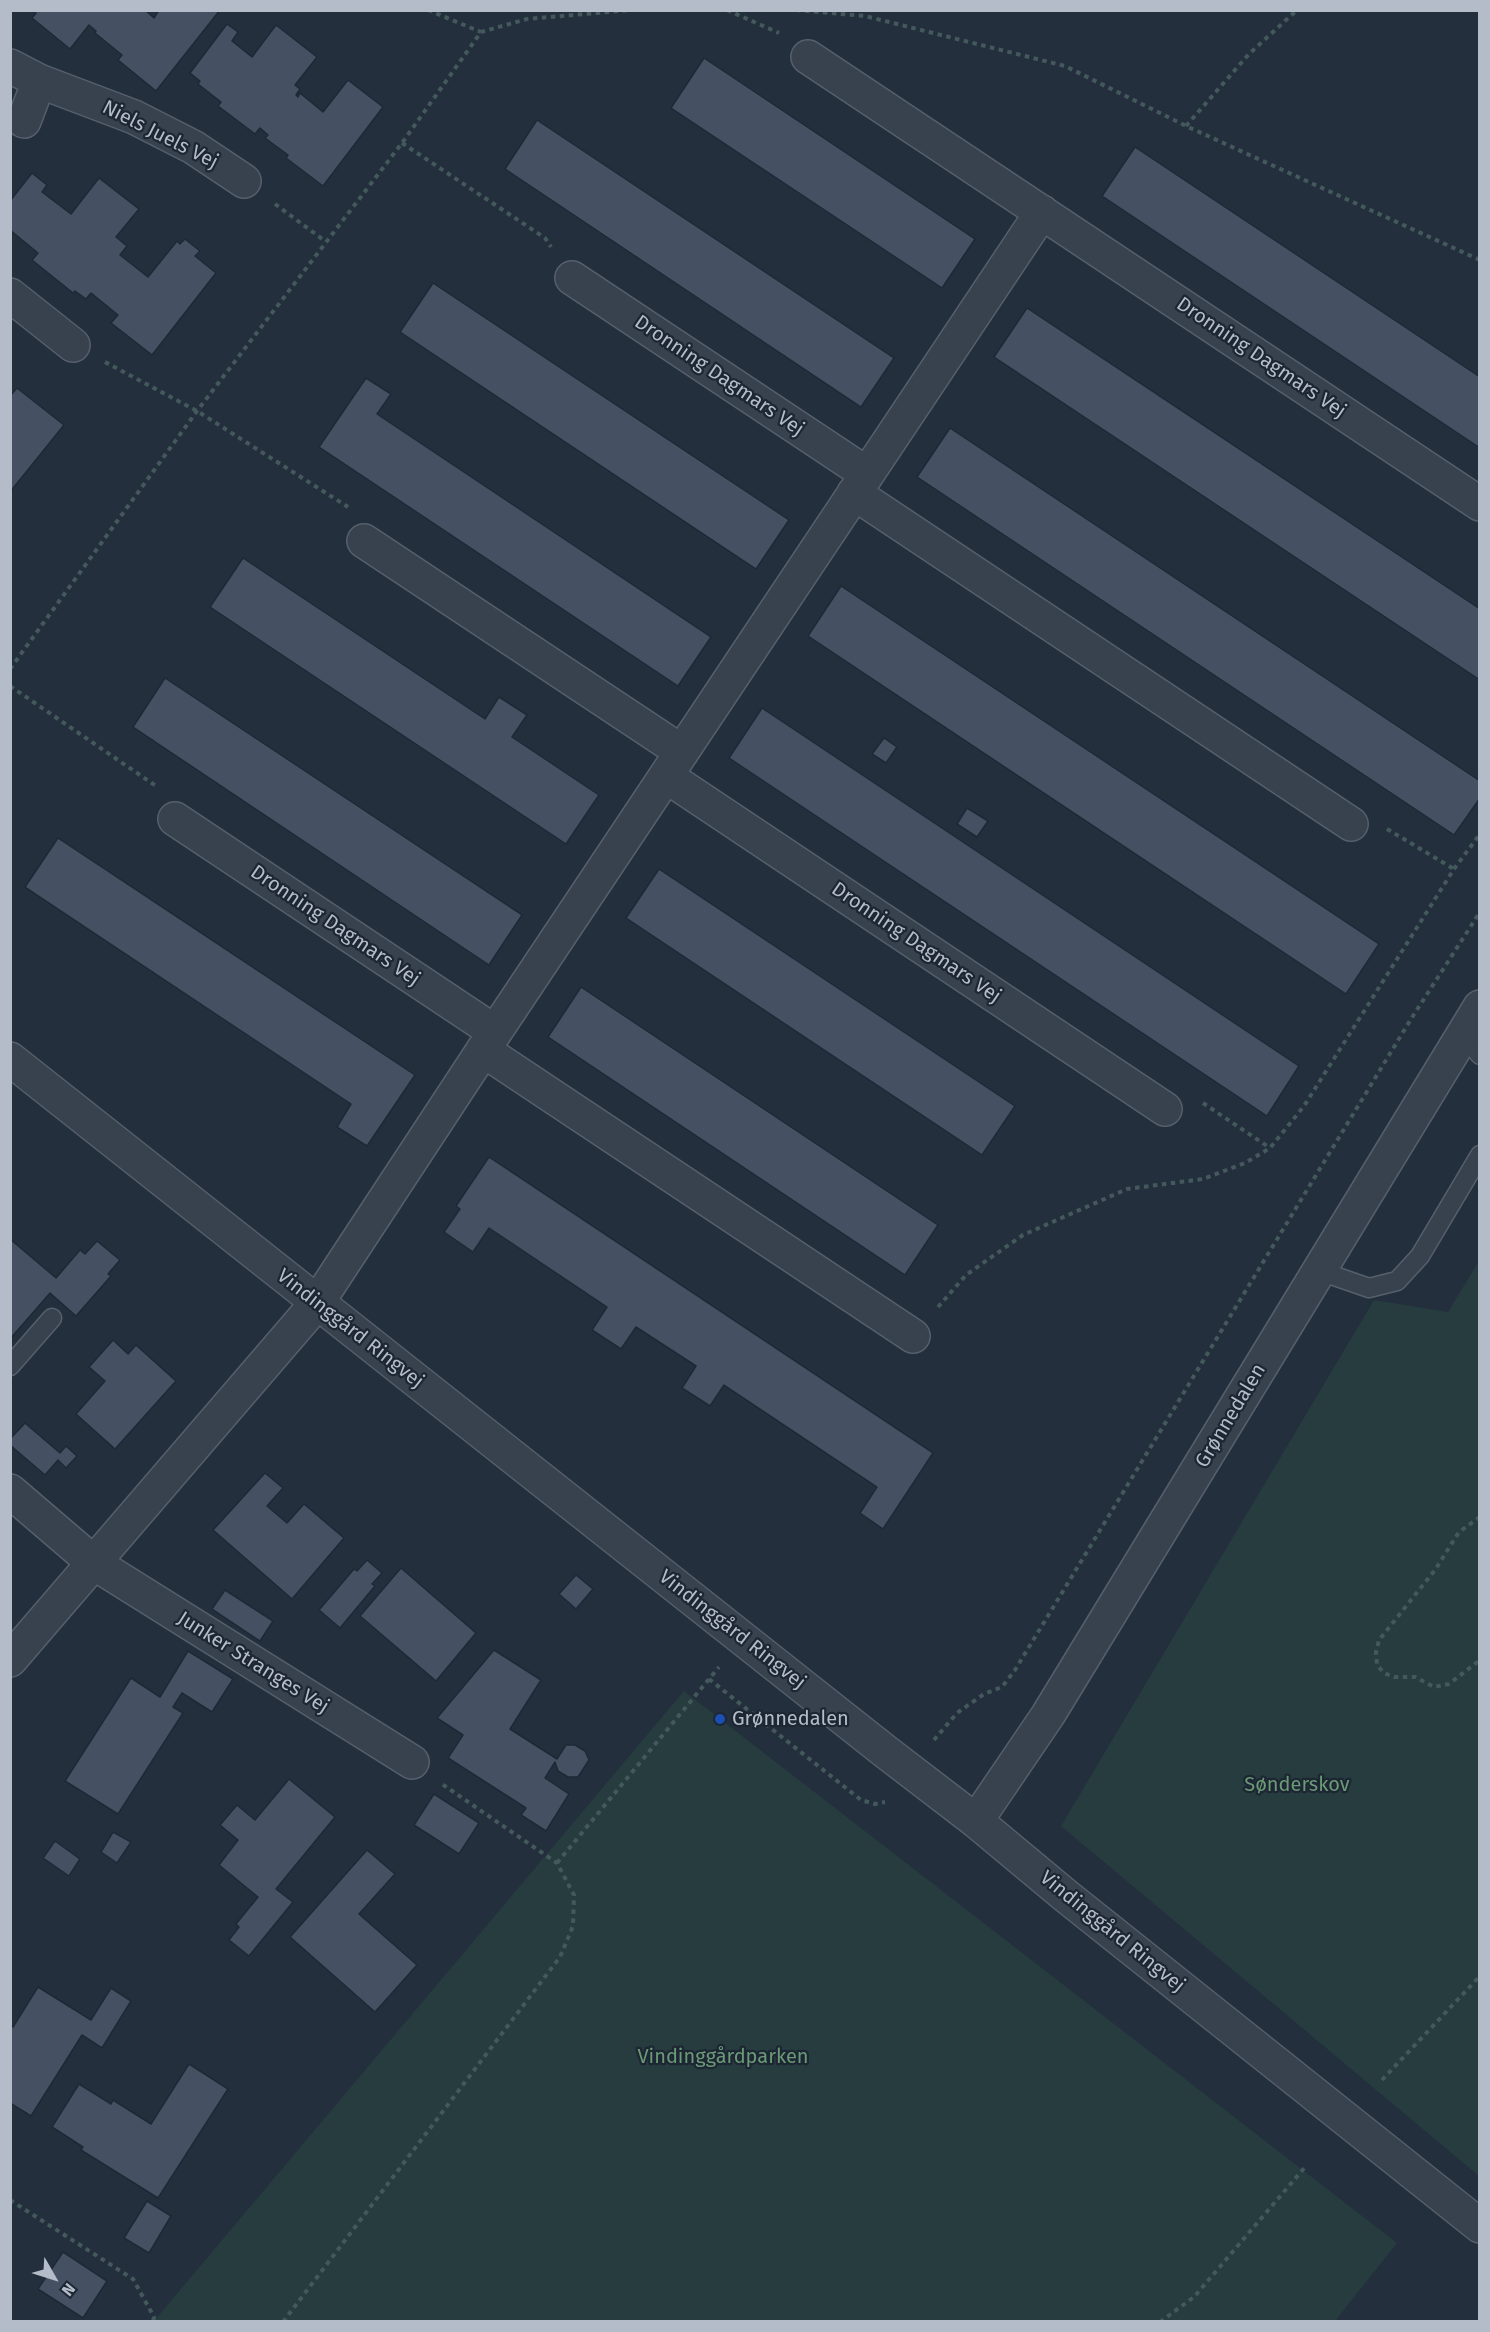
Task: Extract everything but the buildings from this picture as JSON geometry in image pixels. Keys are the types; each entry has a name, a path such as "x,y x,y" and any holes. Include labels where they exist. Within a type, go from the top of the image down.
{"street":[{"name":"Dronning Dagmars Vej","path":"808,57 1479,504"},
{"name":"Niels Juels Vej","path":"10,66 39,81 134,117 193,147 244,181"},
{"path":"24,121 39,81"},
{"path":"10,1660 317,1303 1042,212"},
{"name":"Dronning Dagmars Vej","path":"572,278 861,484 1351,824"},
{"path":"10,296 73,345"},
{"name":"Dronning Dagmars Vej","path":"364,541 674,764 1166,1109"},
{"name":"Dronning Dagmars Vej","path":"175,819 913,1336"},
{"name":"Grønnedalen","path":"976,1821 1048,1715 1320,1270 1474,1032"},
{"name":"Vindinggård Ringvej","path":"10,1059 910,1772 976,1821 1066,1896 1479,2226"},
{"name":"Junker Stranges Vej","path":"10,1491 94,1563 412,1762"}],"lane":[{"path":"1320,1270 1369,1288 1397,1281 1419,1256 1479,1155"},
{"path":"10,1366 52,1318"}],"path":[{"path":"428,10 481,32 527,19 631,10"},
{"path":"727,10 802,44 808,57"},
{"path":"796,10 866,16 1065,66 1186,126 1479,260"},
{"path":"1186,126 1249,54 1297,10"},
{"path":"10,669 197,411 402,143 481,32"},
{"path":"402,143 545,237 572,278"},
{"path":"244,181 325,241"},
{"path":"73,345 197,411 363,516 364,541"},
{"path":"10,686 173,798 175,819"},
{"path":"1351,824 1379,824 1454,869"},
{"path":"913,1336 966,1275 1023,1235 1127,1189 1203,1179 1245,1163 1270,1148 1304,1106 1454,869 1479,834"},
{"path":"709,1678 861,1800 875,1804 888,1801 895,1796 910,1772 957,1713 984,1694 1002,1687 1015,1670 1411,1019 1479,912"},
{"path":"1166,1109 1197,1099 1270,1148"},
{"path":"1479,1517 1459,1532 1435,1570 1379,1640 1376,1652 1377,1665 1384,1673 1394,1677 1415,1677 1434,1687 1449,1684 1479,1660"},
{"path":"557,1863 743,1640"},
{"path":"283,2322 560,1957 573,1926 574,1895 557,1863 412,1762"},
{"path":"1382,2080 1479,1976"},
{"path":"1160,2322 1194,2297 1306,2166"},
{"path":"10,2200 133,2279 154,2317 153,2322"}],"green space":[{"name":"Sønderskov","path":"1479,1261 1479,2176 1061,1826 1374,1300 1448,1312"},
{"name":"Vindinggårdparken","path":"684,1691 1397,2243 1335,2321 154,2321"}],"place":[{"name":"Grønnedalen","path":"720,1719"}]}
